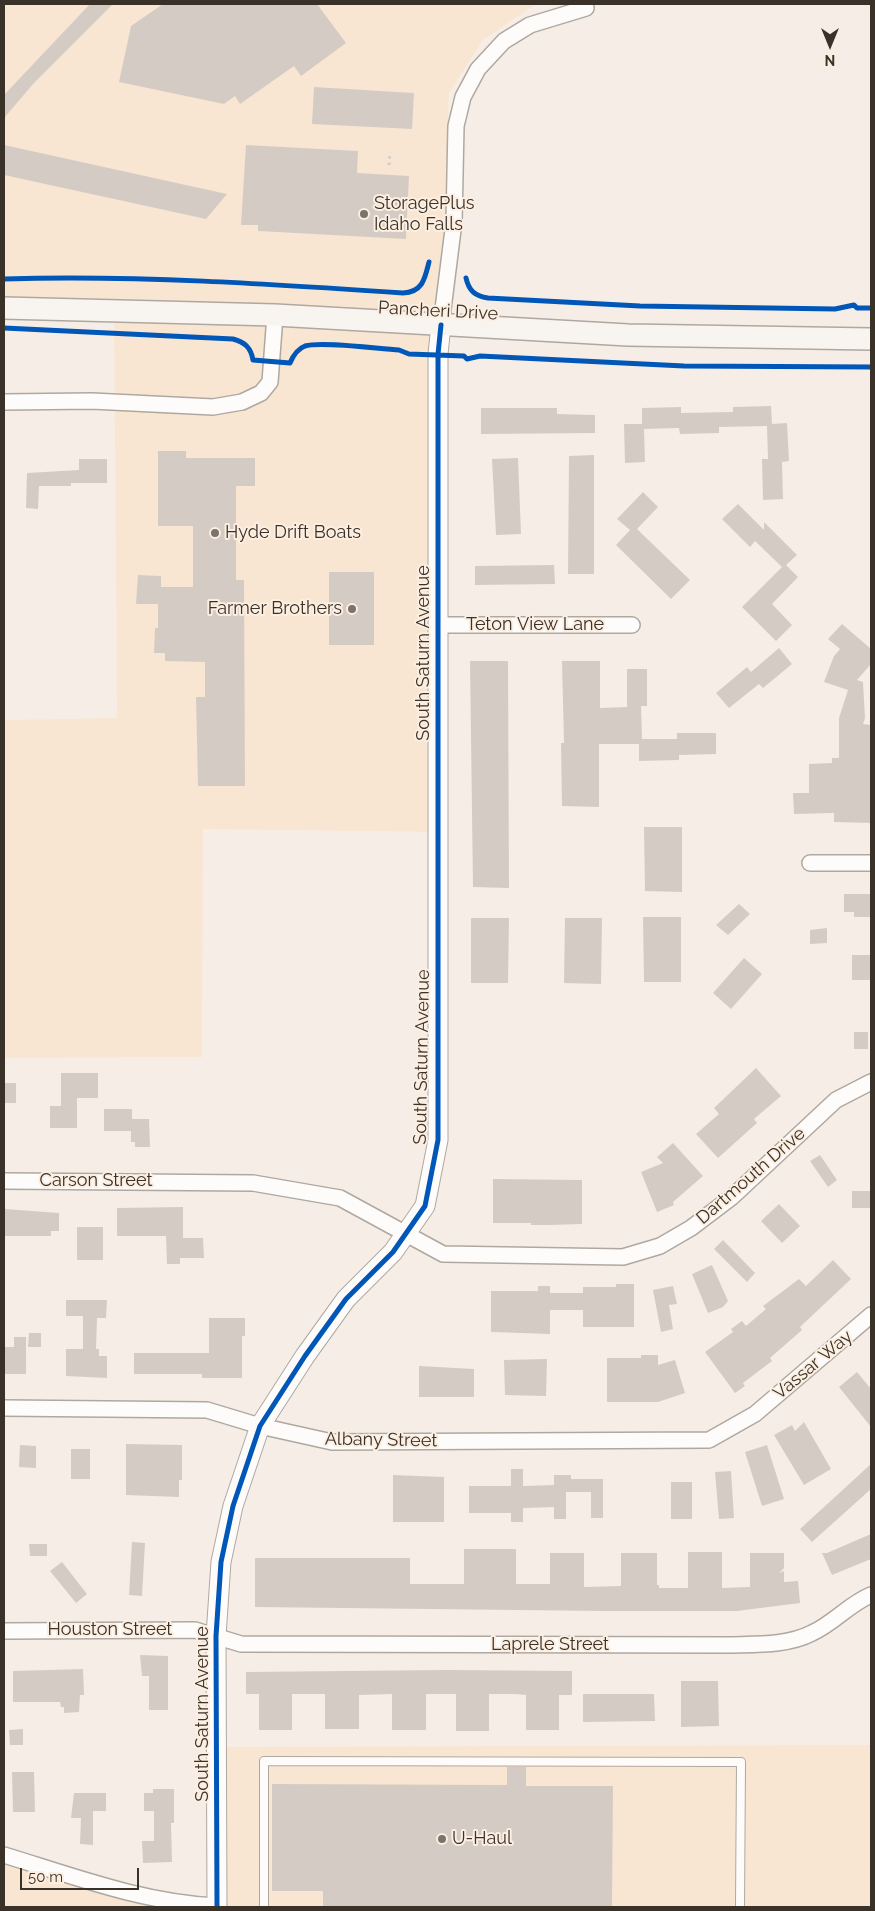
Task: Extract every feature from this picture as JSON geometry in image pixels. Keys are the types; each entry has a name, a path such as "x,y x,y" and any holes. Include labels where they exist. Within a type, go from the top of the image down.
{"main road":[{"name":"Pancheri Drive","path":"4,308 275,315 628,335 871,339"}],"street":[{"path":"441,325 454,222 456,126 463,97 478,69 504,41 530,25 586,8"},
{"path":"4,402 92,401 213,407 242,402 261,393 270,382 275,315"},
{"name":"South Saturn Avenue","path":"216,1907 216,1636 221,1562 233,1506 260,1426 305,1356 346,1299 393,1252 425,1206 438,1140 437,625 438,354 441,325"},
{"name":"Teton View Lane","path":"437,625 632,625"},
{"path":"810,863 871,863"},
{"name":"Dartmouth Drive","path":"443,1254 623,1257 660,1246 691,1228 732,1196 836,1100 871,1082"},
{"name":"Carson Street","path":"4,1181 253,1183 340,1198 443,1254"},
{"name":"Vassar Way","path":"755,1414 871,1314"},
{"name":"Albany Street","path":"4,1408 207,1410 260,1426 332,1442 709,1440 755,1414"},
{"name":"Laprele Street","path":"216,1636 241,1644 727,1645 786,1642 813,1633 856,1601 871,1595"},
{"name":"Houston Street","path":"4,1631 195,1630 216,1636"},
{"path":"4,1855 107,1886 187,1905 216,1907"}],"lane":[{"path":"264,1907 264,1761 284,1761 741,1762 740,1907"}],"path":[{"path":"389,165 390,152"}],"shaded area":[{"path":"4,4 536,4 483,40 449,93 441,325 437,832 203,829 202,1057 4,1058 4,720 117,718 114,311 4,308"},
{"path":"871,1745 871,1907 4,1907 4,1855 216,1906 216,1747"}],"building":[{"path":"90,4 113,4 34,83 4,118 4,95"},
{"path":"163,4 317,4 346,43 301,76 294,66 240,104 235,96 224,104 119,82 131,26"},
{"path":"314,87 414,93 412,129 312,124"},
{"path":"4,145 227,194 206,219 4,175"},
{"path":"246,145 358,151 357,173 409,176 406,239 258,231 258,225 241,225"},
{"path":"771,406 772,424 787,423 789,461 782,462 783,499 763,500 762,459 768,459 767,426 719,427 719,433 680,434 679,428 644,429 645,462 625,463 624,424 642,424 642,408 681,407 681,413 733,412 733,407"},
{"path":"481,408 557,408 557,414 595,415 595,433 481,434"},
{"path":"158,451 186,451 186,458 255,458 255,486 236,486 236,580 244,580 245,786 198,786 196,697 205,697 205,662 165,661 165,653 154,653 155,628 158,628 158,604 136,604 138,575 161,576 161,587 193,587 193,526 158,526"},
{"path":"594,455 594,574 568,574 569,456"},
{"path":"518,458 521,534 496,535 492,459"},
{"path":"79,459 107,459 107,483 71,483 71,486 39,486 38,509 26,508 27,473 79,470"},
{"path":"643,492 658,507 637,529 690,580 671,599 616,545 630,530 617,519"},
{"path":"738,504 764,530 764,522 797,555 786,565 798,577 772,604 792,625 776,641 742,607 782,567 755,541 750,547 722,519"},
{"path":"554,565 555,584 475,585 475,566"},
{"name":"Farmer Brothers","path":"329,572 374,572 374,645 329,645"},
{"path":"842,624 871,649 871,664 857,680 863,682 865,718 863,724 871,725 871,823 834,822 834,813 794,814 793,793 809,793 809,764 832,763 832,758 839,758 839,718 848,690 824,682 834,656 840,649 828,639"},
{"path":"779,648 792,664 763,688 759,684 729,708 716,693 747,667 751,672"},
{"path":"470,661 508,661 509,888 473,887"},
{"path":"562,661 600,661 600,708 627,707 627,669 647,669 647,706 641,706 642,739 677,739 677,733 716,733 716,754 679,755 679,760 639,761 639,744 599,744 599,807 562,806 561,743 564,743"},
{"path":"644,827 682,827 682,892 645,891"},
{"path":"844,894 871,894 871,917 854,917 854,912 844,912"},
{"path":"739,904 750,914 728,935 716,925"},
{"path":"643,917 681,917 681,982 644,982"},
{"path":"471,918 509,918 508,983 471,983"},
{"path":"565,918 602,918 601,984 564,983"},
{"path":"827,928 827,943 810,944 810,930"},
{"path":"852,955 871,955 871,980 852,980"},
{"path":"744,958 762,974 731,1009 713,993"},
{"path":"854,1032 868,1032 868,1049 854,1049"},
{"path":"756,1068 781,1096 754,1119 757,1123 718,1158 696,1134 719,1114 714,1108"},
{"path":"61,1073 98,1073 98,1098 77,1098 77,1128 50,1128 50,1106 61,1106"},
{"path":"4,1083 16,1083 16,1103 4,1103"},
{"path":"104,1109 132,1109 132,1119 149,1119 150,1147 135,1147 135,1142 131,1142 131,1131 104,1131"},
{"path":"673,1143 703,1176 673,1202 674,1205 657,1212 641,1172 663,1163 657,1157"},
{"path":"820,1155 837,1180 828,1187 810,1161"},
{"path":"493,1179 582,1180 582,1224 531,1225 531,1223 493,1223"},
{"path":"852,1191 871,1191 871,1208 852,1208"},
{"path":"779,1204 800,1226 782,1243 761,1221"},
{"path":"183,1207 183,1238 203,1238 204,1258 180,1258 180,1264 167,1264 166,1236 117,1236 117,1208"},
{"path":"5,1209 59,1213 59,1231 51,1231 51,1236 5,1236"},
{"path":"77,1227 103,1227 103,1260 77,1260"},
{"path":"723,1240 755,1273 747,1282 714,1249"},
{"path":"833,1260 851,1279 800,1327 802,1330 770,1358 772,1361 743,1383 745,1386 735,1393 705,1352 733,1332 731,1329 742,1321 746,1326 766,1309 763,1306 799,1279 806,1286"},
{"path":"712,1265 728,1301 723,1307 708,1313 692,1274"},
{"path":"616,1284 634,1284 634,1327 583,1327 583,1310 550,1310 550,1334 491,1332 491,1291 538,1291 538,1286 550,1286 550,1293 583,1293 583,1287 616,1287"},
{"path":"673,1286 677,1304 669,1305 673,1329 661,1332 653,1290"},
{"path":"66,1300 107,1300 106,1318 97,1318 96,1349 99,1349 99,1356 107,1356 107,1378 66,1376 66,1349 83,1349 83,1316 66,1316"},
{"path":"209,1318 245,1318 245,1336 242,1336 242,1378 202,1378 202,1374 134,1374 134,1353 209,1353"},
{"path":"29,1333 41,1333 41,1347 28,1347"},
{"path":"14,1337 26,1337 26,1374 4,1374 4,1347 14,1347"},
{"path":"641,1355 658,1355 658,1365 675,1360 685,1393 658,1402 607,1402 607,1358 641,1358"},
{"path":"547,1359 546,1396 505,1395 504,1360"},
{"path":"419,1366 474,1369 474,1397 419,1397"},
{"path":"857,1372 871,1389 871,1427 839,1387"},
{"path":"804,1422 831,1469 804,1485 774,1435 792,1425 795,1431"},
{"path":"126,1444 182,1445 182,1480 179,1480 179,1497 126,1495"},
{"path":"20,1445 36,1446 36,1468 19,1467"},
{"path":"767,1445 784,1499 762,1506 745,1452"},
{"path":"71,1449 90,1449 90,1479 71,1479"},
{"path":"871,1464 871,1489 812,1542 800,1529"},
{"path":"511,1469 523,1469 523,1486 554,1485 554,1475 571,1475 571,1479 603,1479 603,1518 591,1518 591,1492 566,1492 566,1519 554,1519 554,1507 523,1508 523,1522 511,1522 511,1513 469,1513 469,1486 511,1486"},
{"path":"731,1471 734,1518 719,1519 715,1472"},
{"path":"393,1475 444,1477 444,1522 393,1522"},
{"path":"671,1482 692,1482 692,1519 671,1519"},
{"path":"871,1534 871,1559 832,1575 822,1553 827,1553"},
{"path":"132,1542 145,1543 142,1596 129,1595"},
{"path":"29,1544 47,1544 47,1556 30,1556"},
{"path":"464,1549 516,1549 516,1584 550,1584 550,1553 584,1553 584,1587 621,1586 621,1553 657,1553 657,1585 659,1585 659,1588 688,1588 688,1552 722,1552 722,1588 750,1587 750,1553 784,1553 784,1568 779,1573 784,1571 784,1582 798,1581 800,1603 737,1611 255,1607 255,1558 410,1558 410,1584 464,1584"},
{"path":"62,1562 87,1594 76,1603 50,1571"},
{"path":"140,1655 168,1656 168,1710 149,1710 149,1676 142,1676"},
{"path":"83,1669 84,1695 80,1695 79,1712 64,1713 64,1707 61,1707 60,1702 13,1702 13,1671"},
{"path":"572,1671 572,1695 559,1695 559,1730 526,1730 526,1695 489,1694 489,1731 456,1731 456,1694 426,1694 426,1730 392,1730 392,1694 359,1695 359,1729 325,1729 325,1694 292,1694 292,1730 259,1730 259,1694 246,1694 246,1672"},
{"path":"681,1681 718,1681 719,1726 681,1727"},
{"path":"583,1694 654,1694 655,1721 583,1722"},
{"path":"23,1729 23,1745 10,1745 9,1730"},
{"name":"U-Haul","path":"507,1767 526,1767 526,1786 613,1786 612,1907 323,1907 323,1891 272,1891 272,1784 507,1785"},
{"path":"12,1772 34,1772 35,1812 13,1812"},
{"path":"153,1789 174,1789 174,1823 171,1823 172,1862 143,1863 142,1841 154,1841 154,1811 144,1811 144,1793 153,1793"},
{"path":"74,1793 106,1793 106,1811 93,1811 93,1845 80,1844 81,1818 71,1818"}],"cycle path":[{"path":"4,279 154,279 403,293 410,292 419,287 424,279 429,262"},
{"path":"466,278 473,292 488,298 640,306 835,309 854,305 857,308 871,308"},
{"path":"217,1907 216,1636 221,1562 233,1506 260,1426 305,1356 346,1299 393,1252 425,1206 438,1140 438,354 441,325"},
{"path":"4,328 233,339 247,346 253,360 290,363 302,347 324,344 399,350 409,354 464,356 467,359 480,356 684,366 871,367"}],"place":[{"name":"StoragePlus Idaho Falls","path":"364,214"},
{"name":"Hyde Drift Boats","path":"215,533"},
{"name":"Farmer Brothers","path":"352,609"},
{"name":"U-Haul","path":"442,1839"}]}
